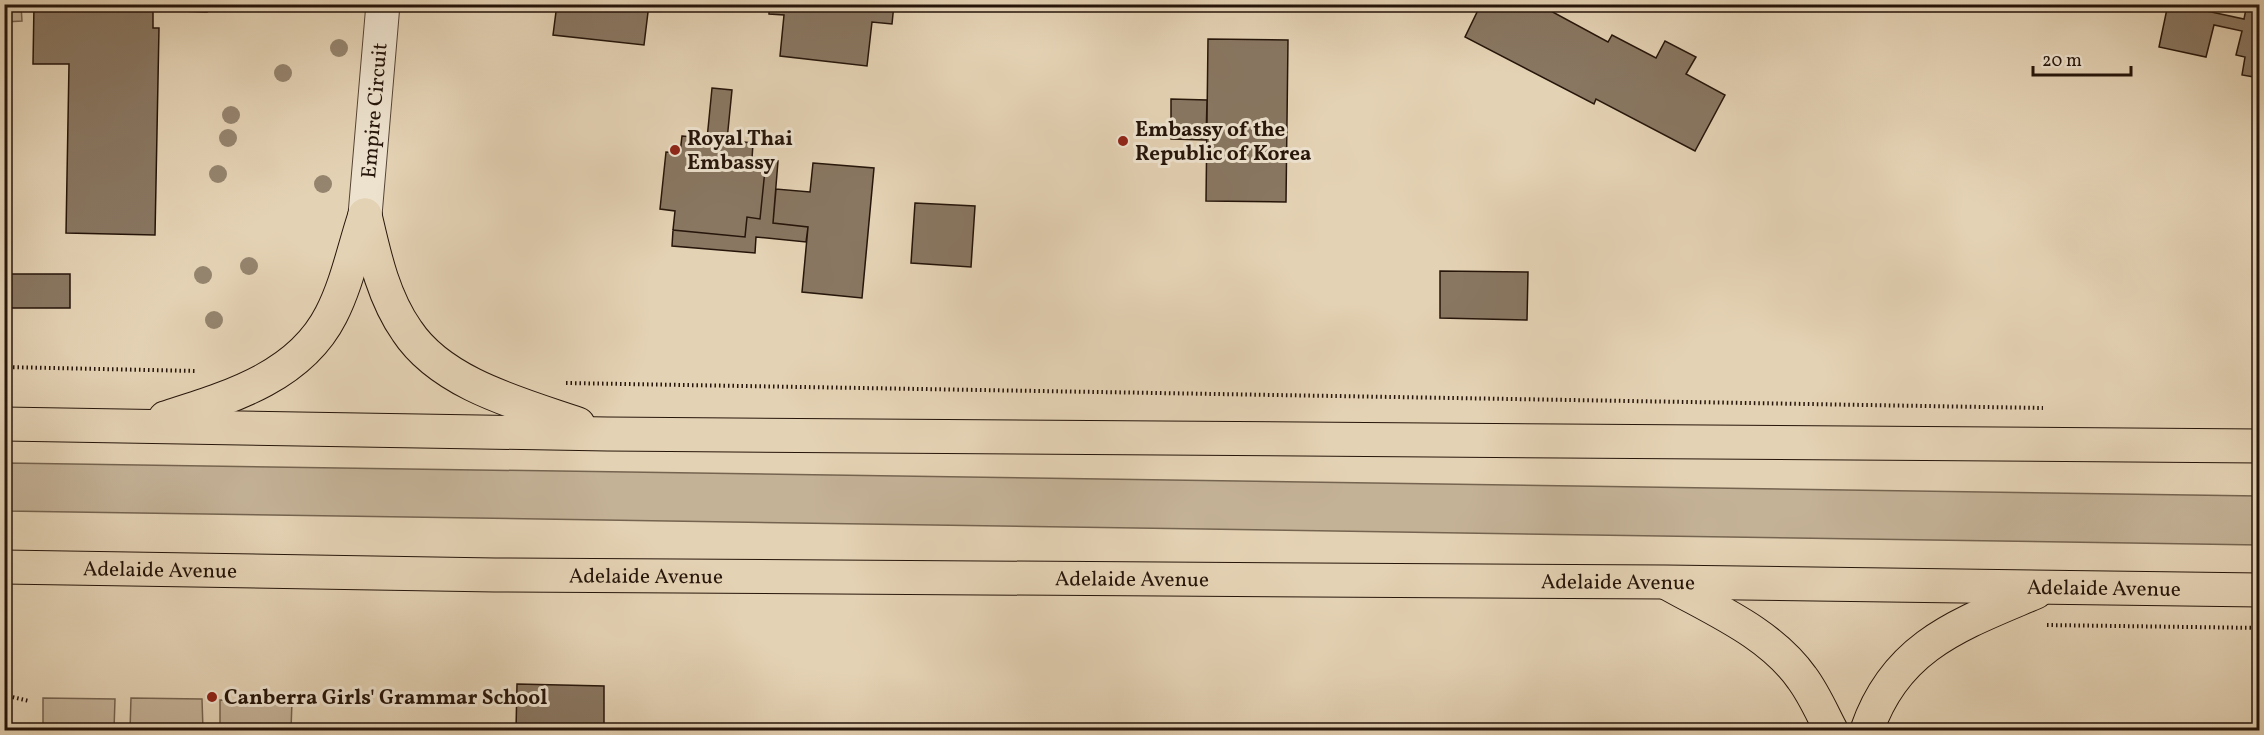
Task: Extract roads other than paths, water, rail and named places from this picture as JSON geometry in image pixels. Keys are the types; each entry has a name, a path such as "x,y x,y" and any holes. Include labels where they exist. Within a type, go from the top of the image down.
{"highway":[{"path":"138,427 221,400 253,386 279,371 302,353 318,336 333,310 364,215"},
{"path":"364,215 379,270 391,302 406,331 427,354 463,379 502,398 607,434"},
{"path":"4,424 607,434 2259,446"},
{"name":"Adelaide Avenue","path":"4,567 507,575 1666,582 2259,590"},
{"path":"1666,582 1763,638 1780,653 1803,679 1831,730"},
{"path":"1868,730 1875,709 1890,684 1924,647 1966,622 2049,587"}],"street":[{"name":"Empire Circuit","path":"364,215 383,4"}],"place":[{"name":"Embassy of the Republic of Korea","path":"1123,141"},
{"name":"Royal Thai Embassy","path":"675,150"},
{"name":"Canberra Girls' Grammar School","path":"212,697"}]}
